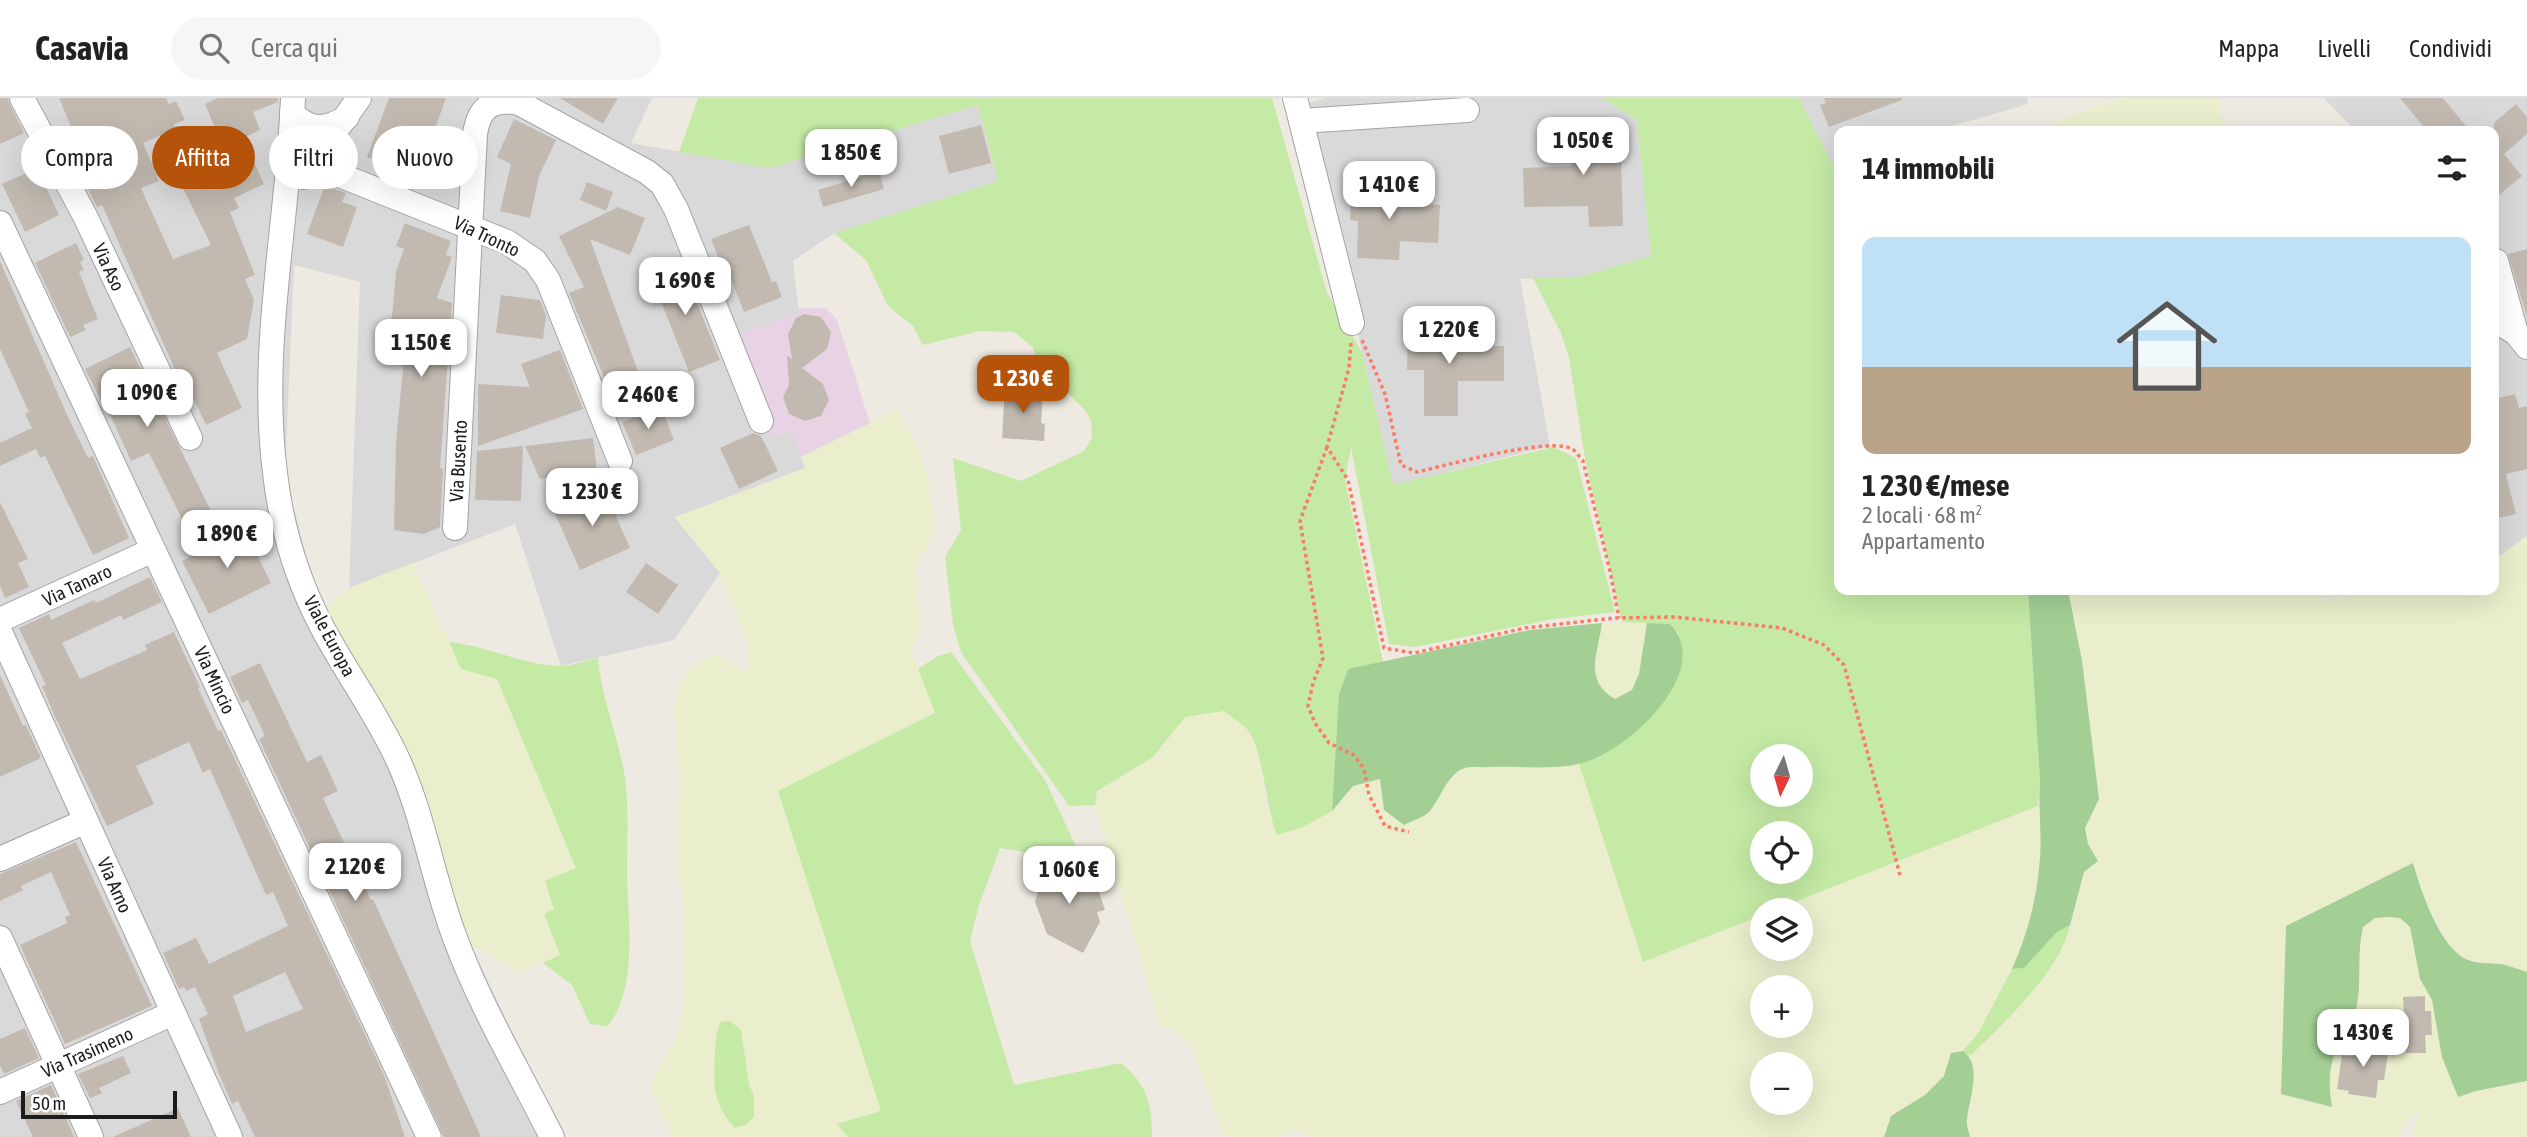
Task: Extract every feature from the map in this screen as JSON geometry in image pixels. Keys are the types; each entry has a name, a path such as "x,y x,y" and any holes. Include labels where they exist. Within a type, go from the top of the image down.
{"street":[{"name":"Via Aso","path":"22,98 85,216 190,438"},
{"name":"Via Busento","path":"455,528 468,226 476,126 484,106 497,99 519,103 647,172 662,184 676,208 761,421"},
{"path":"292,106 305,125 320,128 332,126 353,107"},
{"name":"Viale Europa","path":"292,106 285,204 274,286 270,407 277,487 291,547 321,624 399,762 414,800 440,894 459,950 548,1132"},
{"path":"339,126 353,107"},
{"path":"1352,323 1298,110 1467,110"},
{"name":"Via Tronto","path":"358,181 514,246 535,261 544,273 620,461"},
{"path":"285,204 295,189"},
{"name":"Via Mincio","path":"0,223 429,1137"},
{"path":"2499,270 2521,340"},
{"path":"2499,324 2521,340"},
{"name":"Via Tanaro","path":"0,620 153,550"},
{"name":"Via Arno","path":"0,632 230,1137"},
{"path":"0,859 86,821"},
{"path":"0,938 91,1137"},
{"name":"Via Trasimeno","path":"0,1092 173,1013"}],"path":[{"path":"1352,323 1349,368 1327,447 1300,520 1323,657 1308,706 1315,723 1329,743 1354,755 1364,769 1369,796 1385,826 1409,832"},
{"path":"1352,323 1362,339 1385,394 1401,465 1417,472 1530,447 1559,446 1572,449 1583,461 1619,618"},
{"path":"1327,447 1348,480 1384,648 1414,653 1525,628 1619,618 1675,617 1782,628 1824,645 1844,665 1900,875"}],"shaded area":[{"path":"0,98 652,98 631,143 770,168 978,105 998,181 834,233 793,261 799,312 770,437 792,431 805,468 675,518 720,573 674,640 561,666 515,524 349,588 360,282 294,265 285,474 317,597 454,908 540,1093 564,1137 0,1137"},
{"path":"1325,98 1602,98 1637,120 1651,256 1579,277 1520,279 1550,446 1393,486 1305,104"},
{"path":"1799,98 2027,98 2028,104 1952,126 1834,126 1834,161 1831,162"},
{"path":"2324,98 2527,98 2527,536 2499,556 2499,126 2351,126"},
{"path":"799,308 826,308 837,320 870,423 801,457 792,431 770,437 732,337 799,312"}],"green space":[{"path":"698,98 1272,98 1327,293 1362,352 1393,485 1553,447 1576,458 1615,612 1553,619 1415,647 1389,644 1351,447 1345,480 1383,662 1348,669 1339,694 1332,811 1303,827 1277,835 1252,736 1244,726 1224,711 1185,717 1153,757 1097,791 1095,805 1069,806 961,652 953,624 945,557 961,530 953,458 1021,481 1084,451 1092,438 1091,420 1084,409 1039,365 1033,347 1014,332 980,331 923,345 913,326 888,306 866,260 834,233 998,181 978,105 770,168 679,152"},
{"path":"1602,98 1799,98 1831,162 1834,162 1834,595 2028,595 2040,781 2038,806 1804,898 1750,898 1750,920 1643,962 1579,764 1604,753 1679,671 1681,651 1678,633 1670,624 1622,622 1585,458 1569,358 1561,333 1533,278 1579,277 1651,256 1637,120"},
{"path":"2129,98 2218,98 2223,126 2049,126 2095,106"},
{"path":"897,410 919,449 929,483 935,530 916,568 921,631 911,650 935,713 778,792 882,1111 838,1123 848,1137 672,1137 652,1088 653,1079 678,1036 683,999 685,908 678,878 679,771 674,712 680,684 690,667 714,654 748,672 749,646 720,573 675,517 805,468 801,457"},
{"path":"2527,536 2527,972 2503,965 2472,962 2457,955 2434,918 2421,890 2413,863 2286,927 2281,1094 2332,1106 2330,1072 2335,1053 2354,1016 2363,927 2375,918 2400,918 2410,927 2414,939 2420,979 2432,1000 2458,1097 2527,1081 2527,1137 2411,1137 2419,1112 2404,1124 2399,1137 1970,1137 1967,1121 1972,1105 1970,1090 1974,1067 1970,1056 2007,1020 2040,981 2068,938 2084,872 2088,844 2085,828 2099,799 2082,661 2069,595 2323,595 2325,601 2350,595 2499,595 2499,556"},
{"path":"413,563 461,669 497,679 576,868 555,909 544,915 560,956 516,973 502,961 471,944 323,610 349,588"},
{"path":"2028,595 2069,595 2082,661 2099,799 2085,828 2088,844 2098,861 2084,872 2070,925 2057,932 2024,968 2012,969 2023,942 2037,887 2040,781"},
{"path":"1602,623 1647,623 1639,674 1632,690 1615,699 1601,691 1594,672"},
{"path":"1602,623 1596,656 1596,675 1605,692 1615,699 1632,690 1639,674 1647,623 1670,624 1681,643 1682,664 1673,687 1659,708 1619,745 1597,757 1568,766 1465,768 1448,781 1428,813 1404,825 1384,810 1380,779 1353,786 1332,811 1339,694 1348,669 1530,630"},
{"path":"449,642 547,665 565,666 598,658 625,778 627,814 629,954 624,993 608,1026 590,1024 572,985 543,963 560,955 544,914 554,909 545,881 576,868 497,679 461,669"},
{"path":"951,652 1045,780 1078,851 1066,858 1000,848 979,905 970,941 1014,1085 1121,1063 1137,1079 1146,1096 1151,1114 1152,1137 848,1137 837,1124 881,1111 778,791 935,713 918,669 936,657"},
{"path":"1224,711 1248,729 1256,745 1269,817 1332,811 1353,786 1380,779 1381,798 1447,784 1465,768 1579,764 1643,962 1750,920 1750,961 1813,961 1813,898 1804,898 2038,806 2041,857 2029,931 2002,991 1979,1032 1963,1051 1951,1053 1944,1076 1925,1095 1891,1116 1884,1137 1308,1137 1298,1129 1278,1137 1225,1137 1192,1049 1176,1031 1160,1024 1095,805 1097,791 1153,757 1185,717"},
{"path":"2413,863 2433,918 2440,932 2458,954 2468,960 2501,964 2527,972 2527,1081 2458,1097 2442,1057 2432,1000 2420,979 2410,927 2400,918 2389,917 2375,918 2363,927 2357,1006 2331,1066 2332,1107 2281,1094 2286,926"},
{"path":"2070,925 2056,960 2029,995 1970,1056 1963,1051 1979,1032 2012,969 2024,968 2057,932"},
{"path":"730,1021 741,1030 749,1085 754,1095 754,1117 745,1125 735,1128 719,1103 715,1079 719,1027 721,1022"},
{"path":"1963,1051 1969,1057 1974,1074 1967,1122 1970,1137 1884,1137 1891,1116 1925,1095 1944,1076 1951,1053"}],"building":[{"path":"0,98 7,98 21,127 21,134 0,144"},
{"path":"59,98 166,98 169,104 176,101 185,120 174,124 175,126 152,126 152,139 143,143 152,164 152,184 141,188 173,259 211,245 183,189 253,189 234,198 239,208 230,212 255,275 245,279 254,300 247,339 217,353 242,408 206,425 180,370 176,372 102,205 97,207 88,189 138,189 138,126 71,126"},
{"path":"218,98 278,98 278,102 253,112 260,130 255,132 255,126 214,126 205,104"},
{"path":"389,98 446,98 436,126 379,126"},
{"path":"560,98 618,98 603,124"},
{"path":"1824,98 1902,100 1829,127 1820,105 1826,103"},
{"path":"2400,98 2443,98 2466,126 2423,126"},
{"path":"2516,104 2527,117 2527,134 2504,154 2522,176 2499,195 2499,126 2494,126 2494,123"},
{"path":"514,119 556,140 539,176 530,218 500,211 511,164 497,157"},
{"path":"1620,124 1623,226 1589,227 1588,206 1524,207 1523,168 1572,166 1571,125"},
{"path":"981,125 991,163 949,174 939,136"},
{"path":"372,144 372,159 367,157"},
{"path":"255,164 264,184 255,188"},
{"path":"879,171 884,189 823,207 818,190"},
{"path":"21,175 21,189 47,189 59,215 25,232 2,184"},
{"path":"1352,175 1380,176 1379,202 1440,205 1438,243 1400,241 1399,260 1357,258 1358,221 1350,220"},
{"path":"587,182 613,192 606,211 580,200"},
{"path":"324,189 346,193 342,202 357,207 343,247 307,234"},
{"path":"618,207 645,218 630,255 590,239 640,377 609,389 569,293 584,287 559,236"},
{"path":"405,223 451,241 446,255 452,257 437,298 452,303 440,468 443,469 440,527 424,534 394,530 396,441 407,329 391,328 396,272 404,249 396,246"},
{"path":"749,225 772,282 776,281 782,297 744,312 711,239"},
{"path":"76,243 84,260 80,262 84,270 79,272 98,319 83,325 86,330 70,337 35,263"},
{"path":"2527,249 2527,317 2508,254"},
{"path":"0,261 68,417 88,458 93,456 129,538 93,555 45,456 40,458 36,449 0,466 0,443 32,428 25,414 29,412 0,349"},
{"path":"681,263 720,360 689,372 650,274"},
{"path":"501,295 540,300 546,316 543,339 496,333"},
{"path":"804,314 821,317 831,332 827,349 802,368 823,384 829,400 821,416 805,421 789,414 783,397 789,385 787,356 792,359 788,334 796,318"},
{"path":"1408,323 1446,323 1445,345 1504,346 1504,381 1458,381 1458,416 1424,416 1424,370 1407,370"},
{"path":"130,347 211,511 185,525 149,453 131,461 104,401 102,402 85,369"},
{"path":"560,350 583,409 478,446 478,384 530,387 521,364"},
{"path":"1005,388 1043,391 1041,423 1045,424 1044,441 1002,438"},
{"path":"2515,394 2519,408 2527,406 2527,469 2506,474 2516,514 2499,518 2499,398"},
{"path":"661,407 674,440 636,455 622,422"},
{"path":"753,433 761,436 778,471 739,489 720,448"},
{"path":"593,438 597,472 540,479 525,446"},
{"path":"523,446 521,501 475,500 477,451"},
{"path":"603,487 630,548 580,570 553,509"},
{"path":"0,502 28,559 18,563 29,587 5,598 0,586"},
{"path":"242,525 271,583 209,614 182,561 217,543 214,539"},
{"path":"646,563 678,585 658,614 626,592"},
{"path":"150,577 162,602 123,620 121,615 62,643 80,679 147,650 145,645 174,632 218,731 221,730 384,1075 405,1137 255,1137 238,1101 232,1104 199,1019 208,1014 195,987 186,991 184,987 179,989 163,953 196,938 209,964 288,926 273,892 266,895 210,769 203,773 189,742 136,766 154,804 107,826 53,712 42,686 46,685 19,628 49,614 51,620 94,600 96,603","holes":["285,972 303,1009 246,1032 233,996"]},
{"path":"260,663 307,762 321,755 338,791 323,798 371,900 373,899 481,1137 444,1137 259,739 265,736 248,700 242,703 230,677"},
{"path":"0,675 41,758 0,777"},
{"path":"76,842 152,1006 65,1044 20,945 67,923 65,917 70,915 51,872 21,886 23,890 0,901 0,874"},
{"path":"1046,865 1081,875 1092,871 1105,910 1097,912 1100,922 1083,953 1047,934 1035,902"},
{"path":"2425,996 2425,1011 2431,1011 2432,1035 2425,1035 2426,1053 2406,1053 2403,997"},
{"path":"25,1028 39,1058 4,1074 0,1065 0,1039"},
{"path":"2355,1041 2389,1046 2384,1080 2378,1080 2376,1098 2348,1094 2349,1091 2337,1089 2342,1055 2353,1056"},
{"path":"123,1056 131,1073 99,1088 102,1093 90,1098 78,1074"},
{"path":"51,1085 74,1137 33,1137 16,1101"},
{"path":"178,1108 191,1137 113,1137"}]}
